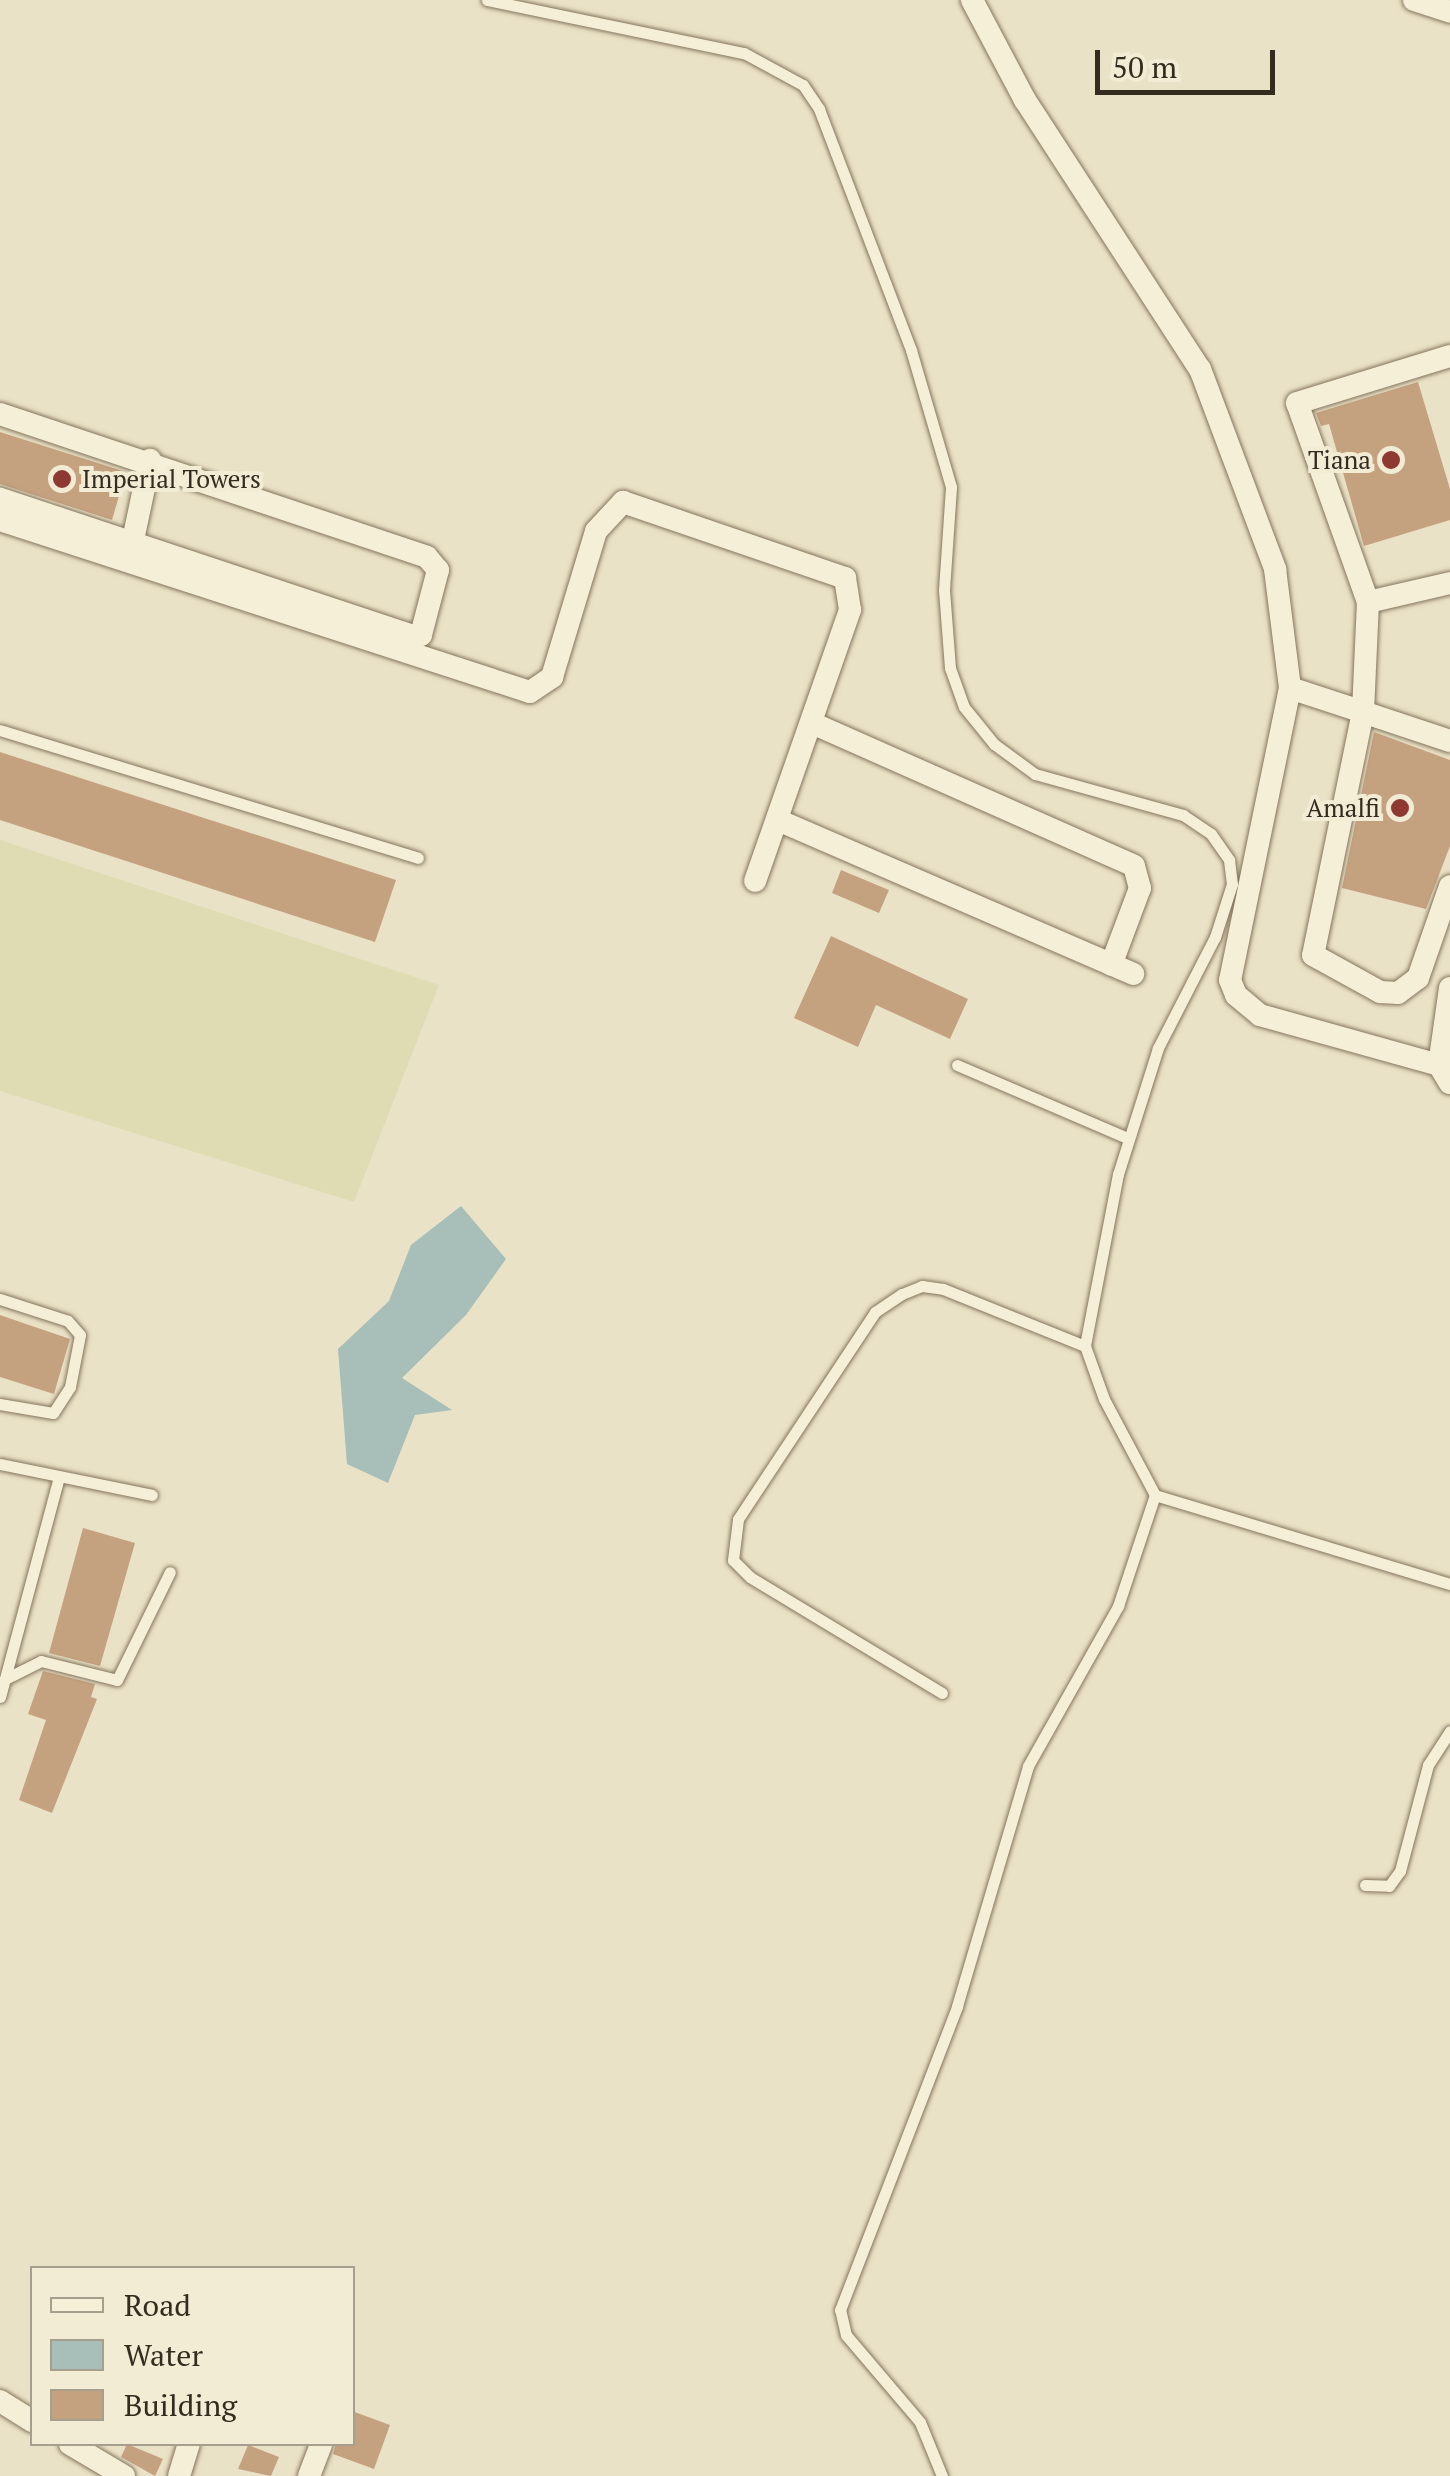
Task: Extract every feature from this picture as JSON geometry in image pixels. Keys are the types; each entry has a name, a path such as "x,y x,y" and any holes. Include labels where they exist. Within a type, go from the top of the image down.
{"street":[{"path":"972,0 1025,100 1200,369 1275,569 1290,688 1230,980 1236,995 1260,1015 1444,1074 1450,988"},
{"path":"1414,0 1450,12"},
{"path":"1450,356 1297,403 1368,602 1363,712 1311,950 1317,960 1380,992 1398,993 1418,978 1439,953 1450,886"},
{"path":"0,414 150,460 426,557 436,576 421,635 410,635 0,499"},
{"path":"133,540 150,460"},
{"path":"0,520 530,692 552,676 596,531 623,502 845,578 850,610 780,820 755,881"},
{"path":"1368,602 1450,583"},
{"path":"1290,688 1450,741"},
{"path":"780,820 1122,969 1140,888 1134,866 812,723"},
{"path":"0,2401 30,2420"},
{"path":"73,2446 124,2476"},
{"path":"179,2476 188,2446"},
{"path":"308,2476 320,2446"}],"lane":[{"path":"487,0 744,53 803,85 819,108 912,350 951,487 944,590 950,668 964,706 994,744 1035,774 1182,815 1210,834 1228,860 1232,884 1215,936 1158,1048 1127,1138 1085,1346 1104,1399 1155,1495 1450,1584"},
{"path":"0,730 418,858"},
{"path":"957,1065 1127,1138"},
{"path":"942,1693 750,1577 733,1560 738,1519 875,1312 902,1294 922,1286 943,1289 1085,1346"},
{"path":"0,1299 68,1322 80,1335 70,1387 54,1413 0,1404"},
{"path":"0,1464 152,1495"},
{"path":"0,1698 5,1678 6,1636 60,1477"},
{"path":"942,2476 920,2422 846,2335 840,2310 957,2006 1028,1766 1118,1606 1155,1495"},
{"path":"5,1678 41,1661 117,1680 170,1572"},
{"path":"1366,1885 1389,1886 1400,1872 1428,1765 1450,1731"}],"shaded area":[{"path":"0,840 439,985 354,1202 0,1091"}],"water":[{"path":"461,1206 506,1259 466,1315 402,1378 452,1410 415,1415 388,1483 347,1464 338,1349 389,1301 411,1245"}],"building":[{"name":"Tiana","path":"1418,382 1450,489 1450,520 1364,546 1329,424 1321,426 1316,413"},
{"name":"Imperial Towers","path":"0,432 126,472 112,520 0,484"},
{"name":"Amalfi","path":"1374,732 1450,760 1450,846 1426,909 1342,888"},
{"path":"0,752 396,880 375,942 0,820"},
{"path":"841,870 889,890 879,913 832,893"},
{"path":"831,936 968,999 950,1039 876,1005 858,1047 794,1018"},
{"path":"0,1315 70,1339 54,1394 0,1377"},
{"path":"83,1528 135,1543 100,1666 49,1653"},
{"path":"43,1671 95,1684 91,1697 97,1699 52,1813 19,1800 46,1720 28,1714"},
{"path":"355,2412 390,2425 374,2469 333,2454 335,2446 355,2446"},
{"path":"126,2446 132,2446 163,2459 155,2476 121,2457"},
{"path":"248,2446 279,2457 271,2476 238,2469"}],"place":[{"name":"Tiana","path":"1391,460"},
{"name":"Imperial Towers","path":"62,479"},
{"name":"Amalfi","path":"1400,808"}]}
